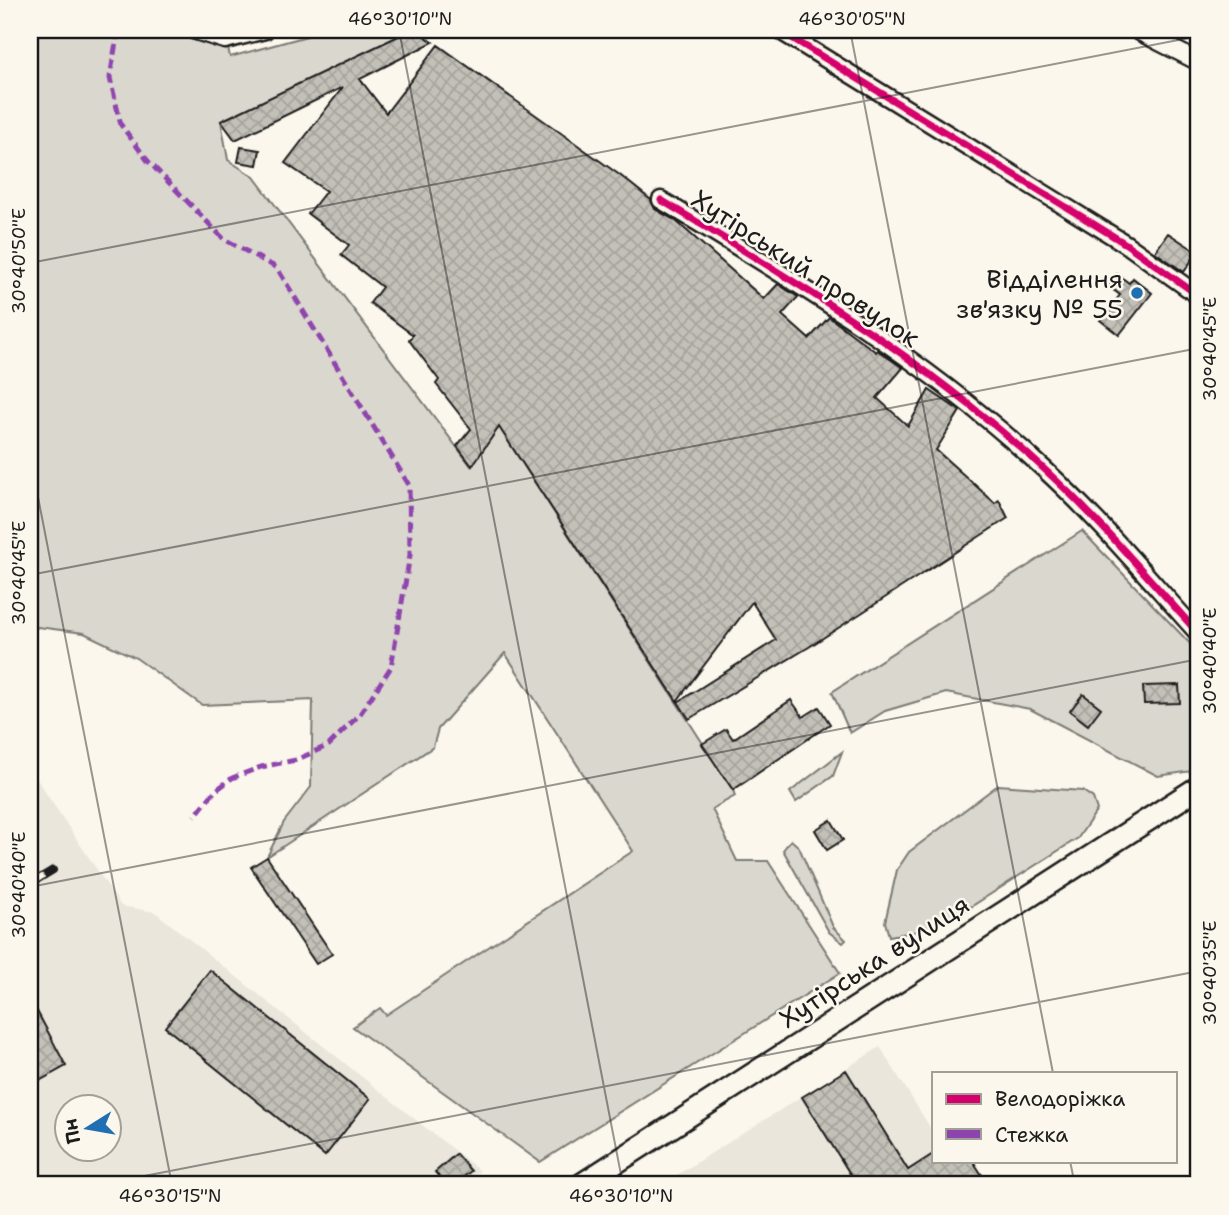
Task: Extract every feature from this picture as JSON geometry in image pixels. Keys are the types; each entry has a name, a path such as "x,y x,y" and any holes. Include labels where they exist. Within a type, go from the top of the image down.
{"main road":[{"name":"Хутірська вулиця","path":"581,1185 1199,787"}],"street":[{"path":"193,30 225,40 265,30"},
{"path":"779,30 1067,207 1199,296"},
{"path":"1136,30 1199,62"},
{"name":"Хутірський провулок","path":"661,200 831,303 927,372 1043,467 1199,634"}],"shaded area":[{"path":"30,30 224,30 230,57 329,30 411,30 221,121 228,160 254,177 471,466 499,427 733,790 735,796 712,809 737,861 768,861 840,973 540,1162 353,1027 380,1008 386,1015 633,851 505,653 438,729 433,747 267,857 284,822 311,787 313,700 202,705 136,658 84,633 38,627 30,631"},
{"path":"1082,531 1199,653 1199,770 1158,776 1030,709 946,693 885,711 850,733 832,692"},
{"path":"842,752 833,776 796,802 790,792"},
{"path":"30,775 36,778 121,906 155,912 480,1171 458,1185 30,1185"},
{"path":"998,785 1083,791 1093,798 1097,810 1078,838 958,915 914,932 889,936 885,922 897,870 909,852"},
{"path":"791,840 799,847 833,927 846,940 843,943 829,932 783,850"},
{"path":"880,1047 932,1130 932,1162 952,1162 965,1185 661,1185"}],"building":[{"path":"411,30 416,30 433,42 360,79 386,113 438,45 621,176 651,200 655,209 676,221 764,299 778,284 798,297 782,315 809,339 829,317 876,352 877,350 903,368 877,398 908,426 929,390 960,411 936,450 995,503 999,500 1008,518 809,647 689,719 678,702 776,640 752,602 677,701 499,427 472,466 457,446 471,429 436,384 439,380 409,340 413,335 370,303 382,287 341,255 349,245 308,214 326,191 285,163 343,87 235,140 221,121"},
{"path":"241,147 260,150 257,165 238,162"},
{"path":"1168,233 1197,252 1184,272 1155,252"},
{"path":"1117,274 1129,283 1133,278 1152,293 1119,335 1100,320 1120,295 1108,286"},
{"path":"1179,685 1180,703 1144,704 1143,686"},
{"path":"1083,694 1101,708 1088,725 1070,711"},
{"path":"791,700 803,717 819,707 830,724 733,790 702,744 726,729 733,739"},
{"path":"831,820 843,840 827,850 815,830"},
{"path":"267,857 332,954 316,964 251,867"},
{"path":"210,970 370,1099 325,1156 165,1027"},
{"path":"30,998 66,1066 30,1086"},
{"path":"846,1070 908,1170 932,1155 932,1162 974,1162 985,1180 976,1185 857,1185 802,1097"},
{"path":"456,1154 471,1171 454,1185 446,1185 435,1172"}],"railway":[{"path":"30,884 53,870"}],"marked path":[{"path":"118,30 110,78 121,125 148,161 224,239 277,268 409,485 410,555 391,667 360,714 329,745 296,760 261,767 232,778 214,792 195,816"}],"cycle path":[{"path":"779,30 1126,244 1199,296"},
{"path":"661,200 859,324 954,392 1064,487 1199,634"}],"place":[{"name":"Відділення зв'язку № 55","path":"1137,293"}]}
